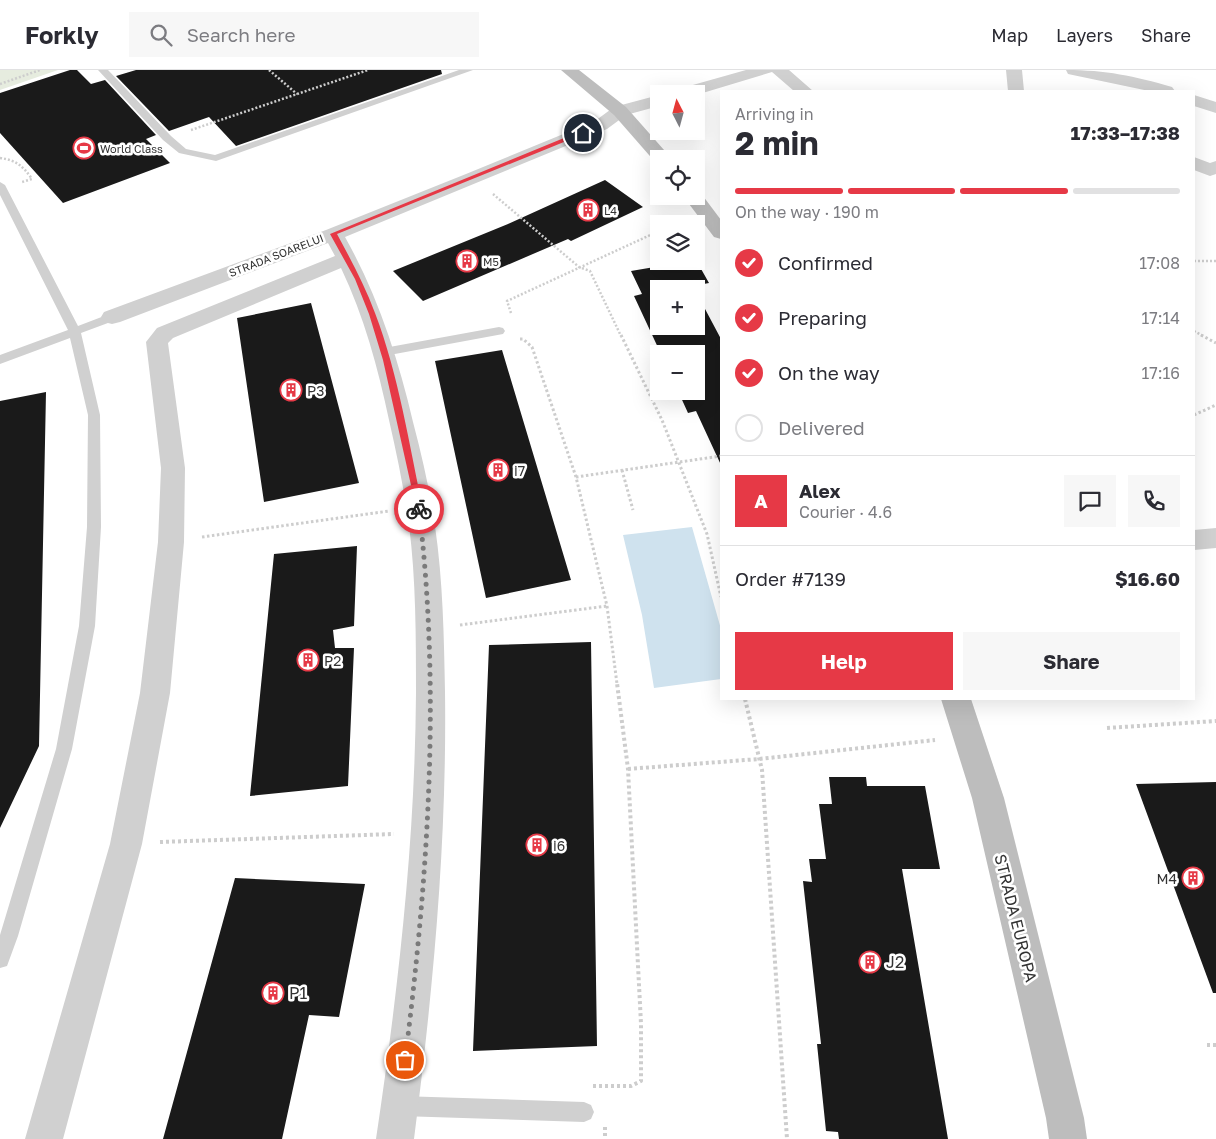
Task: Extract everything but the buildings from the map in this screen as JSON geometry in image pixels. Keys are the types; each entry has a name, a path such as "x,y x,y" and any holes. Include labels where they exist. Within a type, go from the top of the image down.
{"street":[{"path":"569,70 620,111 654,150"},
{"path":"705,87 765,70"},
{"path":"779,70 803,90"},
{"path":"1014,70 1016,90"},
{"path":"1074,70 1146,76 1165,90"},
{"path":"1195,100 1216,108"},
{"name":"STRADA SOARELUI","path":"112,317 340,246 473,178 601,125 620,111 650,103"},
{"path":"1195,164 1210,170 1216,167"},
{"path":"700,205 720,232"},
{"path":"44,1139 126,844 155,693 171,542 173,468 157,342 165,333 340,246 372,314 384,352 405,437 419,507 425,558 429,629 431,757 417,962 395,1139"},
{"path":"1195,540 1216,538"},
{"name":"STRADA EUROPA","path":"956,700 990,807 1065,1118 1068,1139"}],"lane":[{"path":"103,70 167,138 183,151 216,158 468,70"},
{"path":"0,185 74,330 94,415 94,527 87,626 64,749 9,936 0,959"},
{"path":"0,360 112,317"},
{"path":"384,352 499,331"},
{"path":"400,1106 584,1112"}],"path":[{"path":"0,84 40,70"},
{"path":"269,70 297,94"},
{"path":"167,138 368,70"},
{"path":"473,178 579,267 590,272 662,420 707,534 720,591"},
{"path":"513,319 507,301 650,235"},
{"path":"1195,262 1216,261"},
{"path":"1195,332 1216,343"},
{"path":"515,338 523,339 532,347 576,477 607,606 628,769 641,1081 631,1086 587,1085"},
{"path":"1195,415 1216,405"},
{"path":"576,477 720,456"},
{"path":"622,470 633,510"},
{"path":"171,542 419,507"},
{"path":"429,629 607,606"},
{"path":"745,700 762,780 787,1139"},
{"path":"1107,728 1216,721"},
{"path":"628,769 759,760 968,736"},
{"path":"126,844 427,833"},
{"path":"1207,1045 1216,1045"}],"shaded area":[{"path":"0,70 58,70 0,90"}],"water":[{"path":"692,527 720,625 720,679 654,688 642,615 623,535"}],"way so far":[{"path":"405,1060 417,962 431,757 429,629 425,558 419,509"}],"place":[{"name":"World Class","path":"84,148"},
{"name":"L4","path":"588,210"},
{"name":"M5","path":"467,261"},
{"name":"P3","path":"291,390"},
{"name":"i7","path":"498,470"},
{"name":"P2","path":"308,660"},
{"name":"i6","path":"537,845"},
{"name":"M4","path":"1193,878"},
{"name":"J2","path":"870,962"},
{"name":"P1","path":"273,993"}],"route":[{"path":"419,509 387,360 358,279 333,234 583,133"}]}
